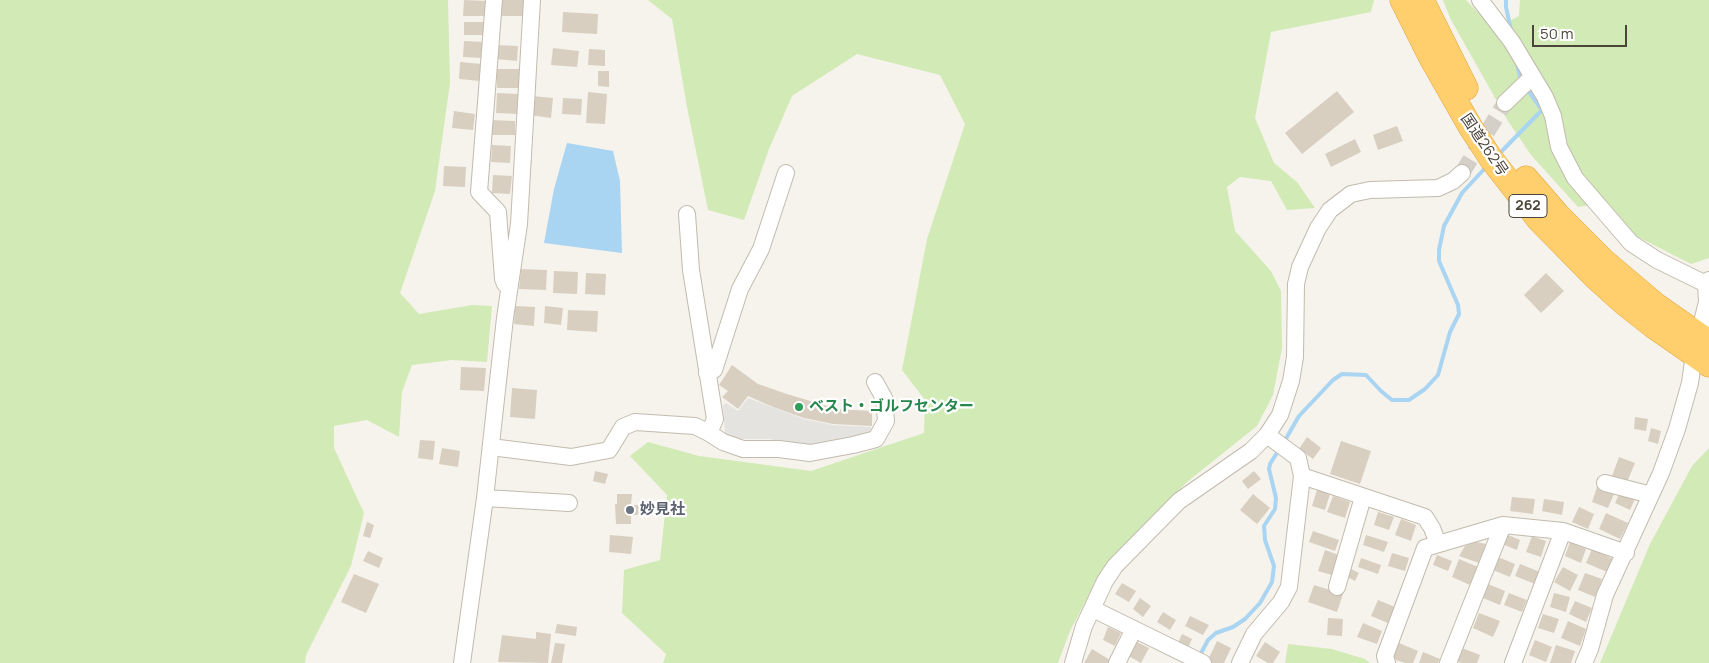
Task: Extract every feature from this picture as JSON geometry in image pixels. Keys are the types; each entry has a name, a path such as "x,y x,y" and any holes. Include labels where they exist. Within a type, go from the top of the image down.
{"highway":[{"name":"国道262号","path":"1402,0 1430,56 1471,128 1492,160 1540,220 1596,278 1625,304 1653,326 1702,349"},
{"name":"国道262号","path":"1422,0 1459,76 1494,135 1527,180 1558,215 1604,261 1656,305 1702,349"}],"street":[{"path":"494,0 480,192 498,212 503,278 509,294"},
{"path":"462,663 485,498 519,224 532,0"},
{"path":"1480,0 1512,42 1545,97 1553,116 1560,147 1574,178 1631,243 1657,260 1707,282 1702,349 1677,430 1626,553 1605,596 1590,649 1584,663"},
{"path":"1505,104 1532,77"},
{"path":"707,373 714,370 740,289 761,249 786,173"},
{"path":"1073,663 1084,626 1105,581 1126,553 1179,501 1251,451 1267,435 1280,415 1291,381 1295,357 1296,284 1300,267 1318,228 1330,210 1351,194 1370,190 1438,188 1453,181 1462,173"},
{"path":"687,214 691,270 715,419 709,433"},
{"path":"491,447 570,457 609,450 623,427 635,422 695,426 722,442 743,449 779,449 810,453 876,439 886,421 884,398 875,382"},
{"path":"1240,663 1254,634 1281,602 1289,587 1302,476 1298,458 1267,435"},
{"path":"1302,476 1425,517 1432,528 1438,544"},
{"path":"1605,483 1651,495"},
{"path":"1336,587 1363,497"},
{"path":"485,498 569,503"},
{"path":"1387,663 1385,656 1425,548 1503,524 1563,531 1626,553"},
{"path":"1448,663 1503,524"},
{"path":"1513,663 1563,531"},
{"path":"1093,609 1203,663"},
{"path":"1117,663 1134,629"}],"green space":[{"path":"0,0 448,0 450,83 435,191 400,293 419,314 472,305 492,306 487,362 452,360 412,365 402,392 399,437 367,420 334,426 334,448 364,513 351,566 306,655 305,663 0,663"},
{"path":"648,0 1374,0 1371,12 1271,32 1255,118 1274,163 1297,182 1315,208 1287,210 1271,181 1240,177 1227,187 1235,231 1271,271 1281,291 1282,348 1273,395 1257,426 1187,482 1103,568 1070,631 1058,663 663,663 666,654 622,613 624,570 660,560 667,495 630,456 648,442 699,456 811,471 924,433 925,400 902,370 927,239 965,124 940,75 857,54 792,96 769,149 744,220 708,210 687,107 672,19"},
{"path":"1443,0 1466,0 1494,29 1519,16 1520,0 1709,0 1709,258 1691,264 1636,236 1604,203 1578,207 1531,155 1508,121 1450,18"},
{"path":"1709,448 1709,663 1600,663 1650,544 1692,466"},
{"path":"1288,644 1332,649 1365,659 1370,663 1285,663"}],"shaded area":[{"path":"748,398 804,419 833,425 871,427 871,431 815,448 769,439 736,439 725,434 723,405 726,403 738,411"}],"water":[{"path":"567,143 613,151 620,181 622,253 544,243 554,189"}],"building":[{"path":"464,0 486,1 486,16 463,16"},
{"path":"502,0 526,0 526,16 502,16"},
{"path":"563,12 598,14 597,34 562,32"},
{"path":"464,22 486,22 485,35 464,35"},
{"path":"464,41 483,42 483,58 463,57"},
{"path":"497,45 518,46 517,61 496,59"},
{"path":"553,48 579,51 577,67 551,65"},
{"path":"589,49 605,50 605,66 588,65"},
{"path":"460,62 482,64 480,81 459,79"},
{"path":"497,69 519,69 519,88 497,88"},
{"path":"598,71 609,71 609,87 598,86"},
{"path":"1337,91 1354,112 1302,154 1285,133"},
{"path":"588,92 607,94 605,124 586,123"},
{"path":"497,93 518,94 517,114 496,113"},
{"path":"532,96 553,98 551,118 530,115"},
{"path":"563,98 582,99 581,115 562,114"},
{"path":"454,111 475,114 473,130 452,128"},
{"path":"491,120 515,121 515,135 490,135"},
{"path":"1397,126 1403,141 1378,150 1373,135"},
{"path":"1355,139 1361,152 1331,167 1325,154"},
{"path":"492,145 511,146 510,163 491,162"},
{"path":"444,166 466,167 465,187 443,186"},
{"path":"493,175 512,176 510,194 492,193"},
{"path":"521,269 547,270 546,290 519,289"},
{"path":"554,271 578,272 577,294 553,293"},
{"path":"586,273 606,274 605,295 585,294"},
{"path":"1546,273 1564,291 1541,313 1524,295"},
{"path":"515,306 535,307 534,326 514,324"},
{"path":"545,306 563,308 561,325 544,323"},
{"path":"568,310 598,311 597,332 567,330"},
{"path":"732,365 758,384 787,394 837,409 872,411 872,426 833,424 804,418 748,396 738,409 722,397 728,391 719,385"},
{"path":"461,367 486,368 484,391 460,390"},
{"path":"512,388 537,390 535,419 510,417"},
{"path":"1635,417 1648,419 1646,431 1634,429"},
{"path":"1651,428 1661,431 1658,444 1648,441"},
{"path":"1307,437 1321,448 1313,459 1299,449"},
{"path":"420,440 435,441 433,460 418,458"},
{"path":"1341,441 1371,451 1360,484 1330,474"},
{"path":"442,448 460,451 458,467 439,464"},
{"path":"1619,457 1635,463 1627,482 1612,476"},
{"path":"595,471 608,474 605,484 593,481"},
{"path":"1254,471 1261,479 1248,489 1242,481"},
{"path":"1597,487 1614,494 1608,508 1592,502"},
{"path":"1317,490 1330,494 1325,510 1312,506"},
{"path":"1620,492 1635,499 1630,510 1615,503"},
{"name":"妙見社","path":"617,494 632,494 631,505 646,505 646,515 631,515 631,524 616,524 615,504 617,504"},
{"path":"1253,494 1270,508 1257,524 1240,510"},
{"path":"1333,496 1350,502 1345,518 1327,512"},
{"path":"1512,497 1535,499 1533,514 1510,511"},
{"path":"1544,499 1564,502 1562,515 1542,511"},
{"path":"1579,507 1594,514 1588,529 1572,522"},
{"path":"1378,512 1394,517 1389,530 1374,525"},
{"path":"1606,513 1628,523 1620,539 1599,529"},
{"path":"1401,519 1416,525 1411,541 1395,535"},
{"path":"367,522 374,525 370,538 363,536"},
{"path":"1313,531 1339,540 1335,551 1309,542"},
{"path":"610,535 633,537 631,554 609,552"},
{"path":"1366,535 1388,542 1384,552 1363,545"},
{"path":"1508,535 1520,540 1517,550 1504,545"},
{"path":"1532,536 1546,541 1541,557 1526,552"},
{"path":"1476,542 1486,544 1479,563 1459,556 1465,546"},
{"path":"1570,542 1586,549 1581,563 1565,556"},
{"path":"1592,549 1613,559 1607,572 1586,563"},
{"path":"1325,550 1339,555 1332,575 1318,571"},
{"path":"368,551 383,558 379,568 363,561"},
{"path":"1392,553 1409,558 1405,571 1388,566"},
{"path":"1437,555 1452,561 1448,571 1433,565"},
{"path":"1498,557 1515,564 1510,577 1493,570"},
{"path":"1361,558 1381,565 1378,574 1358,567"},
{"path":"1459,559 1478,567 1470,585 1452,577"},
{"path":"1520,564 1540,572 1535,584 1515,576"},
{"path":"1563,567 1578,575 1570,591 1554,582"},
{"path":"1349,568 1359,573 1355,581 1345,576"},
{"path":"1585,573 1602,579 1595,597 1578,590"},
{"path":"354,574 379,584 366,613 341,602"},
{"path":"1122,583 1136,591 1129,602 1115,594"},
{"path":"1488,584 1505,591 1500,605 1483,598"},
{"path":"1314,585 1343,594 1337,612 1308,602"},
{"path":"1509,593 1527,600 1522,612 1504,605"},
{"path":"1554,593 1570,597 1566,612 1550,607"},
{"path":"1140,598 1151,606 1143,617 1133,609"},
{"path":"1378,600 1395,607 1388,623 1371,616"},
{"path":"1575,601 1592,608 1586,622 1569,614"},
{"path":"1163,612 1176,620 1170,630 1157,622"},
{"path":"1479,613 1500,621 1493,637 1473,628"},
{"path":"1543,614 1559,619 1554,633 1538,628"},
{"path":"1190,616 1209,625 1203,635 1185,626"},
{"path":"1328,618 1343,619 1342,636 1327,635"},
{"path":"1568,621 1586,629 1580,646 1561,638"},
{"path":"1363,623 1382,631 1377,644 1357,637"},
{"path":"557,624 577,627 576,636 555,633"},
{"path":"1108,627 1121,633 1115,646 1103,640"},
{"path":"536,632 551,634 548,663 498,662 502,635 536,639"},
{"path":"1182,634 1192,639 1188,648 1178,643"},
{"path":"1535,640 1552,647 1546,662 1529,655"},
{"path":"1135,641 1149,648 1141,663 1127,655"},
{"path":"1217,641 1231,648 1224,663 1213,663 1208,660"},
{"path":"1265,642 1280,652 1273,663 1268,663 1256,656"},
{"path":"555,643 565,644 562,663 551,663"},
{"path":"1399,643 1418,651 1413,663 1405,663 1393,659"},
{"path":"1556,645 1575,651 1571,663 1550,663"},
{"path":"1462,648 1480,655 1477,663 1461,663 1457,661"},
{"path":"1092,649 1110,660 1108,663 1084,663"},
{"path":"1423,652 1440,659 1438,663 1419,663"}],"waterway":[{"path":"1506,0 1511,30"},
{"path":"1517,64 1521,81"},
{"path":"1499,154 1542,110 1527,89"},
{"path":"1284,442 1299,416 1333,380 1342,374 1366,375 1392,400 1409,400 1425,389 1438,375 1450,332 1459,314 1458,305 1439,261 1439,250 1444,226 1462,193 1487,166"},
{"path":"1199,657 1208,640 1216,633 1233,627 1245,619 1260,603 1272,582 1274,566 1265,540 1264,526 1275,509 1276,498 1269,469 1280,448"}],"tunnel":[{"path":"1462,173 1505,103"}],"place":[{"name":"ベスト・ゴルフセンター","path":"799,407"},
{"name":"妙見社","path":"630,510"}]}
